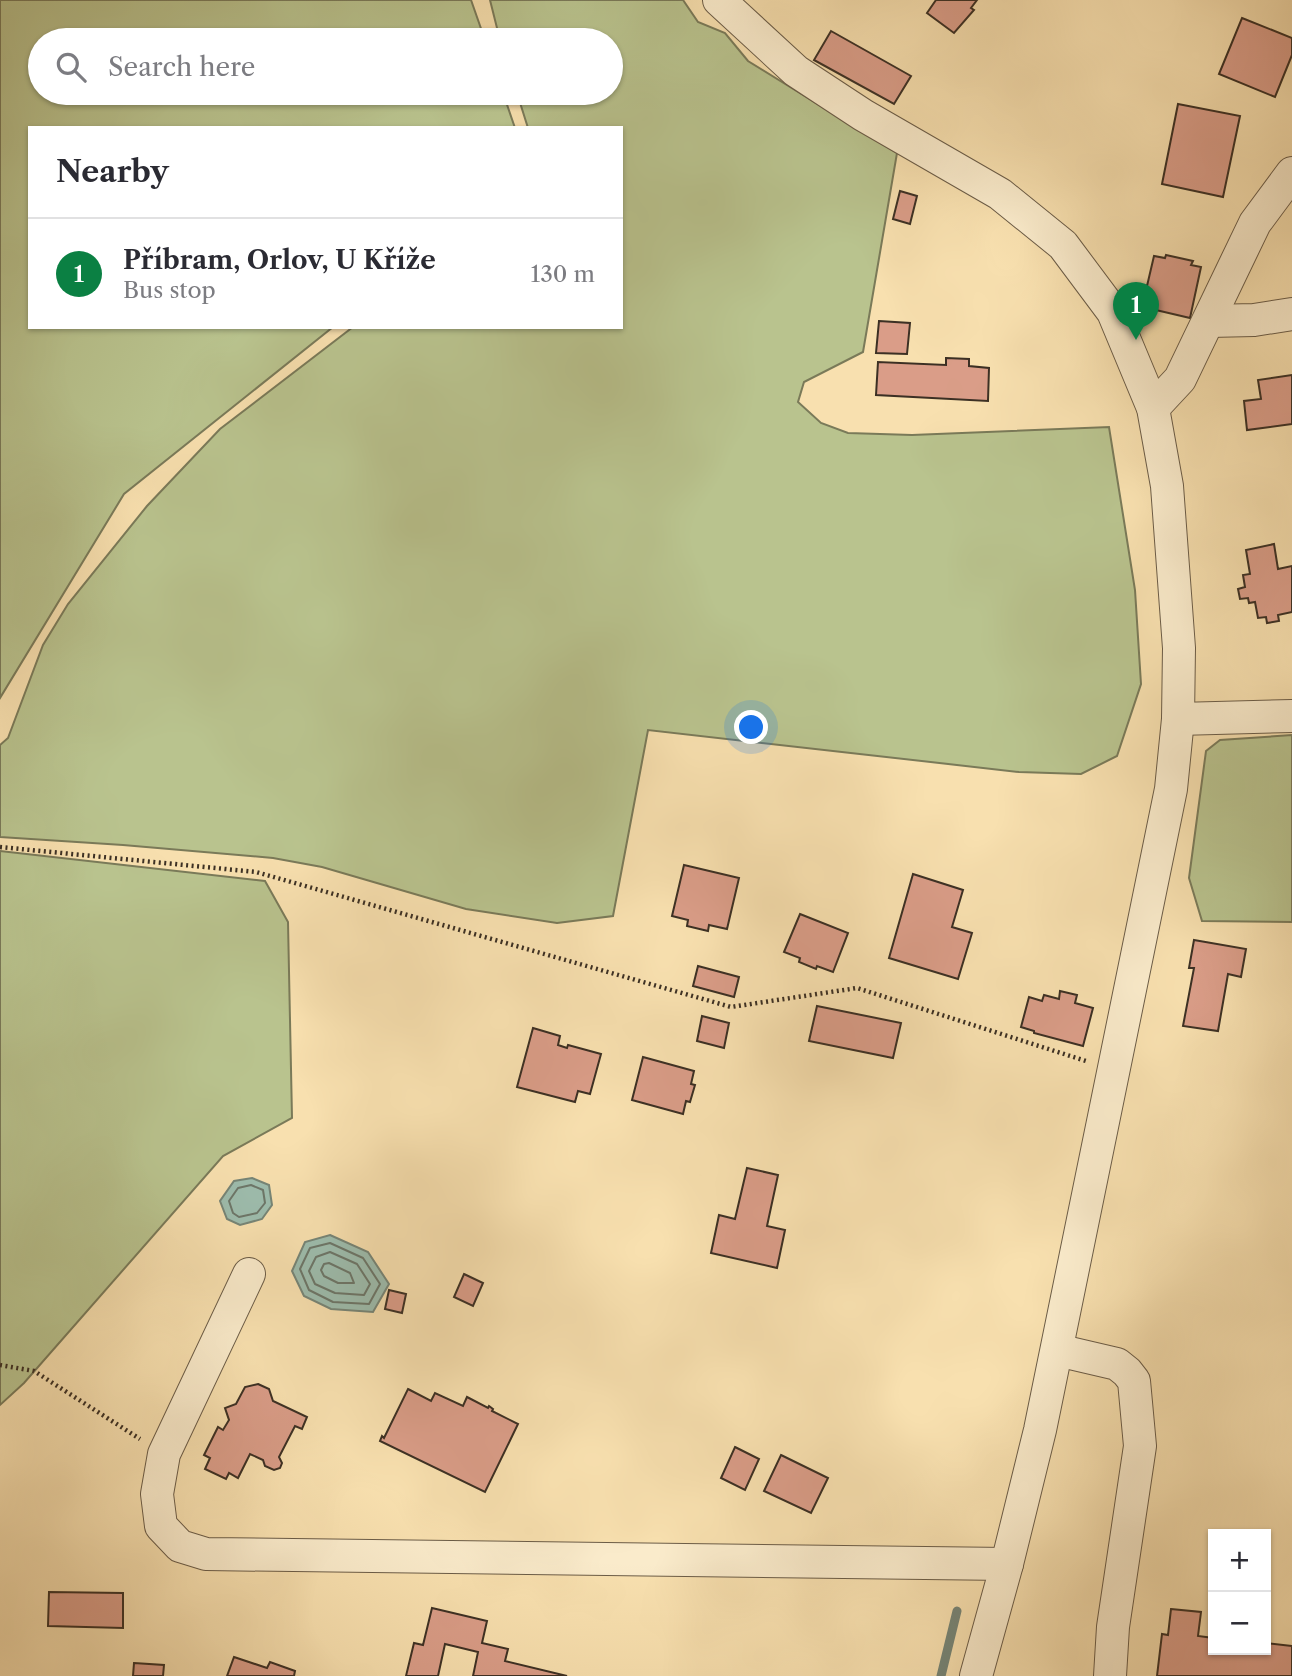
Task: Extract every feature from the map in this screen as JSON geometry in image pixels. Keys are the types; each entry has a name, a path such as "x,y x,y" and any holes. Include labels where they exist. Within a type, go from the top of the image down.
{"street":[{"path":"719,0 796,71 863,116 1000,194 1063,245 1113,312 1153,408 1167,486 1179,648 1178,719 1169,801 1057,1350 1007,1564 976,1676"},
{"path":"1153,408 1180,379 1255,223 1292,173"},
{"path":"1209,321 1254,320 1292,314"},
{"path":"1178,719 1292,716"},
{"path":"248,1274 164,1454 157,1494 161,1526 180,1546 206,1554 1007,1564"},
{"path":"1057,1350 1117,1364 1134,1381 1140,1446 1113,1627 1110,1676"}],"path":[{"path":"0,847 256,872 731,1007 857,988 1113,1070"},
{"path":"0,1365 34,1371 164,1454"}],"green space":[{"path":"0,0 471,0 481,28 28,28 28,105 507,105 514,126 28,126 28,329 330,329 124,494 0,698"},
{"path":"490,0 683,0 698,22 725,33 748,61 897,153 863,352 804,382 798,402 821,423 848,433 912,435 1109,427 1135,590 1141,684 1117,756 1081,774 1019,772 648,730 613,916 557,923 466,909 322,867 273,858 0,837 0,745 8,738 43,645 68,604 147,506 220,429 350,329 623,329 623,126 527,126 521,105 623,105 623,28 497,28"},
{"path":"1292,735 1292,922 1202,921 1189,878 1206,751 1220,740"},
{"path":"0,851 265,881 288,922 292,1118 223,1156 24,1383 0,1405"}],"water":[{"path":"252,1178 269,1185 272,1205 262,1219 240,1225 227,1219 220,1201 234,1181"},
{"path":"330,1235 368,1252 389,1284 373,1312 331,1309 304,1296 292,1271 305,1242"}],"building":[{"path":"936,0 977,0 971,8 974,10 954,33 927,13"},
{"path":"1242,18 1292,38 1292,55 1275,97 1219,74"},
{"path":"831,31 911,76 894,104 814,60"},
{"path":"1178,104 1240,116 1223,197 1162,184"},
{"path":"900,191 917,196 910,224 893,219"},
{"path":"1166,255 1193,261 1191,265 1201,267 1190,318 1143,307 1144,303 1134,301 1137,284 1147,286 1154,256 1165,258"},
{"path":"879,321 910,323 907,354 876,353"},
{"path":"946,358 969,359 969,366 989,368 988,401 876,395 878,362 946,365"},
{"path":"1292,375 1292,424 1247,430 1244,401 1261,399 1258,380"},
{"path":"1274,544 1278,569 1292,566 1292,612 1278,615 1279,621 1267,623 1266,617 1258,618 1255,602 1249,603 1248,598 1240,599 1238,589 1245,587 1243,575 1250,574 1246,550"},
{"path":"684,865 739,878 727,929 709,925 708,931 687,926 688,920 672,916"},
{"path":"913,874 963,890 952,927 972,933 958,979 889,958"},
{"path":"800,914 848,933 833,972 817,966 816,969 799,962 800,958 784,952"},
{"path":"1194,940 1246,949 1241,977 1228,974 1218,1031 1183,1026 1194,968 1189,968"},
{"path":"698,966 739,977 734,997 693,986"},
{"path":"1060,991 1077,995 1075,1003 1093,1008 1083,1046 1021,1027 1029,997 1042,1001 1044,995 1059,999"},
{"path":"817,1006 901,1023 893,1058 809,1041"},
{"path":"702,1016 729,1023 724,1048 697,1041"},
{"path":"533,1028 560,1036 558,1045 601,1054 590,1094 578,1091 575,1102 517,1087"},
{"path":"643,1057 694,1071 691,1084 695,1085 690,1102 686,1101 683,1114 632,1100"},
{"path":"747,1168 778,1175 767,1226 785,1230 777,1268 711,1253 719,1215 735,1219"},
{"path":"464,1274 483,1283 473,1306 454,1297"},
{"path":"389,1290 406,1294 402,1313 385,1309"},
{"path":"258,1384 269,1389 273,1401 307,1417 302,1429 295,1426 279,1457 282,1463 280,1468 274,1470 265,1466 263,1460 250,1454 238,1478 229,1473 226,1479 205,1469 210,1458 204,1455 218,1427 223,1430 229,1420 225,1408 236,1404 245,1387"},
{"path":"408,1389 431,1401 435,1393 463,1406 467,1397 488,1408 489,1406 492,1411 518,1424 485,1492 380,1441"},
{"path":"735,1447 759,1459 745,1490 721,1478"},
{"path":"781,1455 828,1478 811,1513 764,1491"},
{"path":"49,1592 123,1593 123,1628 48,1626"},
{"path":"432,1608 487,1621 482,1643 508,1649 505,1661 567,1676 473,1676 478,1652 445,1644 438,1676 406,1676 414,1643 423,1645"},
{"path":"1171,1609 1201,1612 1198,1636 1208,1637 1208,1655 1271,1655 1271,1644 1292,1646 1292,1676 1157,1676 1162,1634 1168,1635"},
{"path":"234,1657 267,1668 270,1662 295,1671 294,1676 227,1676"},
{"path":"134,1663 164,1665 163,1676 133,1676"}],"waterway":[{"path":"941,1676 957,1611"}],"place":[{"name":"Příbram, Orlov, U Kříže","path":"1136,340"}]}
